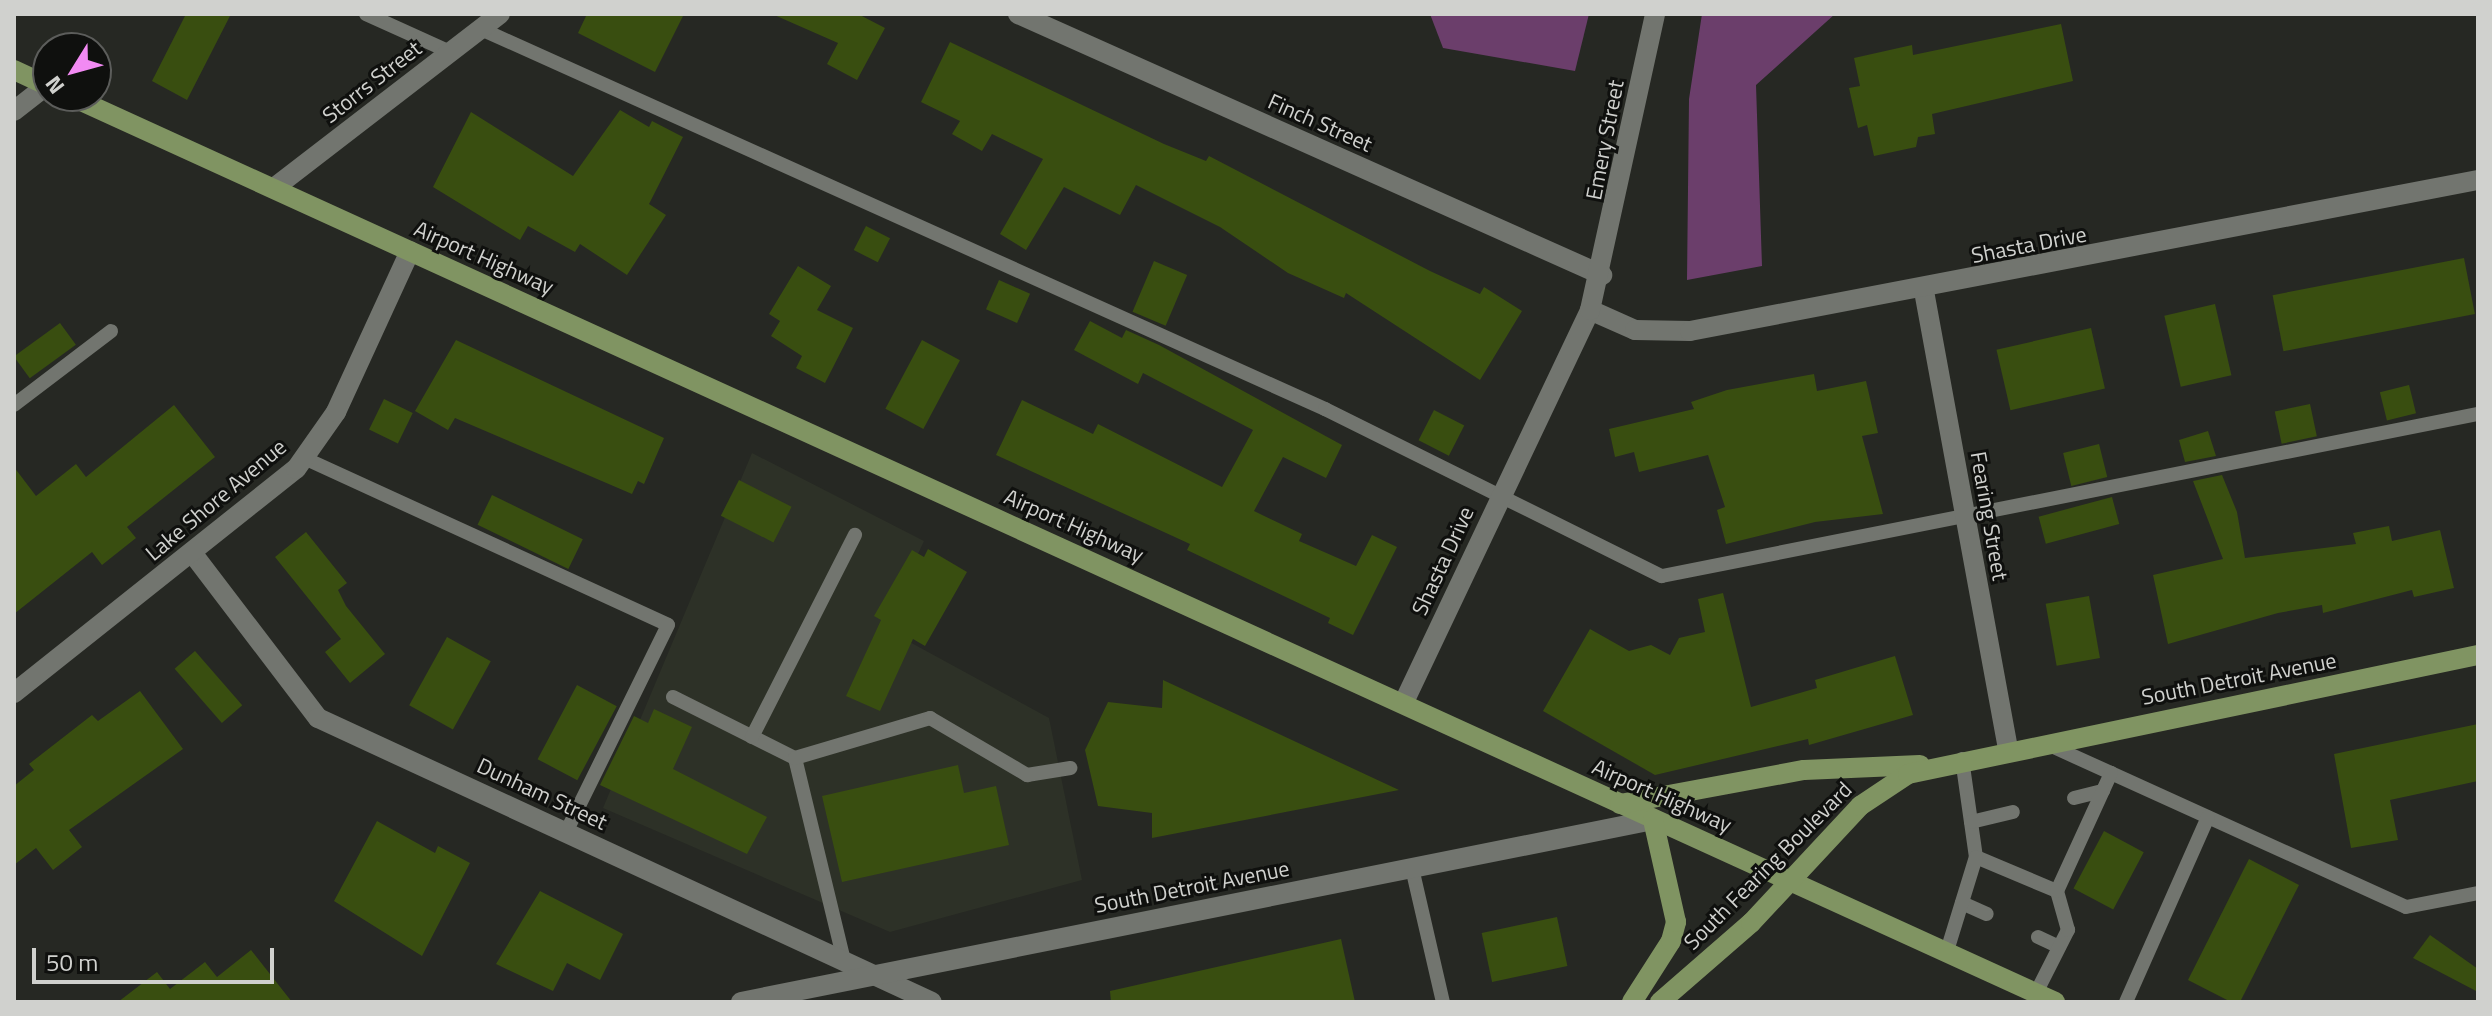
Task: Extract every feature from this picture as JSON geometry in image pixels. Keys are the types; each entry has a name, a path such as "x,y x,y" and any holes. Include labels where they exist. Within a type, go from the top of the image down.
{"main road":[{"name":"Airport Highway","path":"105,112 1404,702 1653,820 1793,879 2055,1002"},
{"name":"South Detroit Avenue","path":"2008,749 2478,655"},
{"name":"South Fearing Boulevard","path":"1660,1002 1793,879 1860,806 1887,784 1936,764 2008,749"},
{"path":"1620,804 1804,770 1936,764"},
{"path":"1632,1002 1671,941 1676,922 1653,820"}],"street":[{"name":"Storrs Street","path":"274,188 500,14"},
{"name":"Finch Street","path":"1018,14 1602,275"},
{"name":"Emery Street","path":"1602,275 1655,14"},
{"path":"14,111 32,98"},
{"name":"Shasta Drive","path":"1590,310 1635,330 1690,331 1924,291 2478,180"},
{"name":"Lake Shore Avenue","path":"14,693 193,554 304,458 336,412 410,251"},
{"name":"Shasta Drive","path":"1404,702 1590,310 1602,275"},
{"name":"Fearing Street","path":"1924,291 2008,749"},
{"name":"Dunham Street","path":"193,554 318,718 932,1002"},
{"name":"South Detroit Avenue","path":"741,1002 1653,820"}],"lane":[{"path":"366,14 450,52"},
{"path":"481,29 1325,409 1662,576 1966,520 2478,414"},
{"path":"14,405 111,331"},
{"path":"304,458 668,625 566,832"},
{"path":"752,737 855,535"},
{"path":"673,697 795,758 930,718 1027,775 1070,768"},
{"path":"2045,743 2406,907 2478,893"},
{"path":"795,758 844,961"},
{"path":"1947,951 1976,857 1962,759"},
{"path":"2036,993 2068,930 2057,891 2111,773"},
{"path":"2074,798 2103,791"},
{"path":"1971,822 2013,812"},
{"path":"2126,1002 2208,817"},
{"path":"1976,857 2057,891"},
{"path":"1412,868 1443,1002"},
{"path":"1962,903 1987,914"},
{"path":"2038,937 2059,947"}],"shaded area":[{"path":"1430,14 1589,14 1575,71 1443,48"},
{"path":"1702,14 1835,14 1756,85 1762,266 1687,280 1689,99"},
{"path":"752,453 924,541 884,628 1049,718 1082,880 890,932 603,808"}],"building":[{"path":"186,14 231,14 187,100 152,81"},
{"path":"587,14 684,14 655,72 578,33"},
{"path":"772,14 858,14 885,28 857,80 827,64 838,43"},
{"path":"2061,24 2073,81 1932,114 1935,134 1918,137 1916,147 1874,156 1867,125 1858,128 1849,88 1860,86 1854,58 1912,45 1913,55"},
{"path":"950,42 1164,144 1206,161 1209,156 1430,271 1480,294 1484,287 1522,311 1480,380 1346,293 1344,298 1288,273 1220,227 1136,185 1120,215 1064,187 1026,250 1000,234 1043,159 992,134 982,151 952,134 960,121 921,102"},
{"path":"620,110 649,127 652,121 683,137 649,204 666,215 627,275 580,244 575,252 528,226 520,240 433,187 471,112 573,176"},
{"path":"866,226 890,238 878,262 854,250"},
{"path":"2464,258 2475,314 2283,351 2273,295"},
{"path":"1154,261 1187,275 1166,326 1133,312"},
{"path":"798,266 831,286 817,310 853,328 825,383 796,368 802,356 771,336 780,321 769,314"},
{"path":"999,280 1030,294 1017,323 986,309"},
{"path":"2215,304 2231,375 2181,387 2164,316"},
{"path":"1090,321 1122,338 1126,330 1159,345 1342,445 1326,478 1283,457 1254,511 1302,534 1299,541 1356,566 1372,535 1397,547 1353,635 1328,623 1330,618 1187,550 1190,544 996,455 1022,400 1093,434 1098,424 1222,487 1253,430 1143,373 1138,384 1074,350"},
{"path":"60,323 76,345 30,378 14,356"},
{"path":"2091,328 2105,388 2010,410 1996,350"},
{"path":"456,340 664,438 644,484 638,481 632,494 455,418 448,430 415,411"},
{"path":"922,340 960,360 923,429 885,409"},
{"path":"1814,374 1817,391 1866,381 1878,433 1862,436 1883,514 1815,522 1726,544 1717,510 1725,507 1708,455 1639,472 1634,452 1615,457 1609,429 1694,409 1691,402 1727,390"},
{"path":"2409,385 2416,413 2387,420 2380,392"},
{"path":"384,399 413,413 398,444 369,430"},
{"path":"2310,404 2317,436 2282,444 2275,411"},
{"path":"174,405 215,457 127,527 136,538 102,565 92,552 14,614 14,467 36,496 76,464 86,477"},
{"path":"1434,410 1464,425 1449,456 1419,440"},
{"path":"2208,431 2216,456 2185,462 2179,440"},
{"path":"2099,444 2107,477 2071,486 2063,453"},
{"path":"2222,475 2237,512 2245,558 2356,544 2353,533 2389,526 2392,541 2440,530 2454,588 2414,597 2412,590 2323,613 2322,605 2278,613 2168,644 2153,575 2223,559 2193,481"},
{"path":"739,480 792,507 773,542 721,516"},
{"path":"492,495 583,539 568,569 478,525"},
{"path":"2112,497 2119,524 2046,544 2039,517"},
{"path":"306,532 347,583 338,590 346,606 385,654 350,683 325,652 341,639 275,557"},
{"path":"928,549 967,572 925,646 913,639 880,711 846,696 881,620 874,616 912,550 924,557"},
{"path":"1723,593 1751,707 1817,688 1815,680 1895,656 1913,715 1809,745 1808,739 1655,775 1543,711 1590,629 1629,651 1651,645 1670,655 1679,638 1705,632 1698,599"},
{"path":"2089,596 2100,658 2057,666 2046,604"},
{"path":"447,637 491,661 453,729 409,705"},
{"path":"195,651 242,705 222,723 175,669"},
{"path":"1163,680 1399,790 1152,838 1152,813 1098,806 1085,750 1108,702 1162,708"},
{"path":"577,685 617,706 577,780 538,759"},
{"path":"140,691 183,749 69,830 82,847 53,870 36,848 14,865 14,786 34,770 29,764 92,715 98,721"},
{"path":"654,709 692,727 673,769 767,817 747,854 600,785 634,716 648,723"},
{"path":"2478,724 2478,781 2390,800 2398,840 2351,848 2334,754"},
{"path":"958,765 964,793 996,786 1009,845 842,882 822,796"},
{"path":"377,821 435,853 438,846 470,863 422,956 334,901"},
{"path":"2104,831 2144,852 2113,910 2073,888"},
{"path":"2249,859 2299,885 2240,1002 2231,1002 2188,980"},
{"path":"540,891 623,934 600,980 567,963 553,991 496,964"},
{"path":"1557,917 1567,966 1492,982 1482,933"},
{"path":"2430,935 2478,969 2478,992 2413,958"},
{"path":"1341,939 1355,1002 1111,1002 1110,991"},
{"path":"251,950 292,1002 118,1002 157,972 170,989 205,962 217,977"}]}
